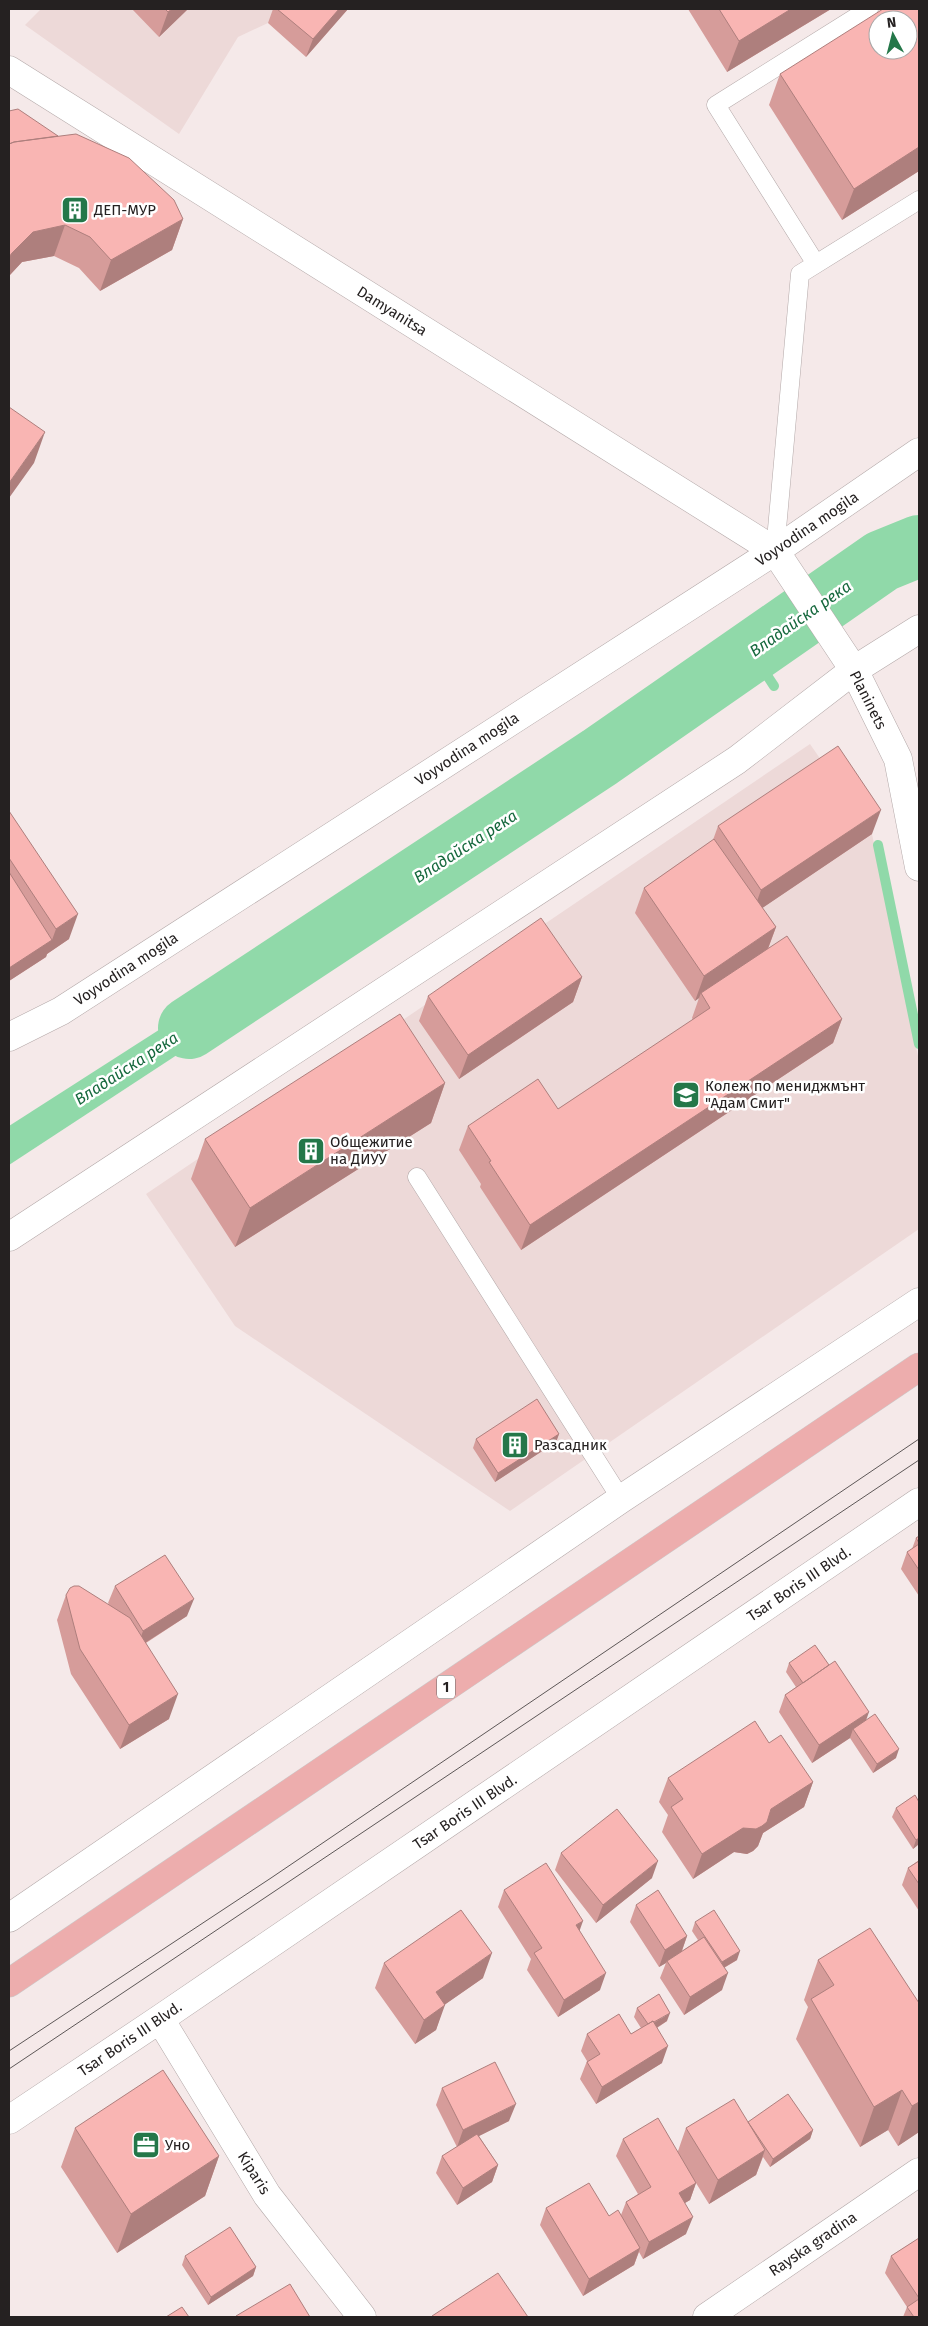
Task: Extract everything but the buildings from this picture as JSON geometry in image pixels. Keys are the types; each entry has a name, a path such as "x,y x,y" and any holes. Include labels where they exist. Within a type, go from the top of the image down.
{"main road":[{"name":"1","path":"9,1983 919,1368"}],"street":[{"name":"Damyanitsa","path":"9,70 775,552"},
{"name":"Voyvodina mogila","path":"9,1037 61,1011 775,552 919,452"},
{"name":"Planinets","path":"775,552 854,670 898,759 919,867"},
{"path":"9,1237 737,760 854,670 919,628"},
{"path":"9,1918 621,1500 919,1302"},
{"name":"Tsar Boris III Blvd.","path":"9,2120 919,1502"},
{"name":"Kiparis","path":"160,2019 267,2195 362,2317"},
{"name":"Rayska gradina","path":"707,2317 919,2172"}],"lane":[{"path":"816,264 716,105 869,9"},
{"path":"775,552 800,274 919,200"},
{"path":"417,1177 621,1500"}],"shaded area":[{"path":"41,9 280,9 268,23 238,37 179,134 25,25"},
{"path":"810,744 872,834 919,1061 919,1229 510,1511 235,1326 146,1194"}],"water":[{"path":"254,969 270,994 9,1165 9,1126"}],"waterway":[{"name":"Владайска река","path":"189,1028 600,757 882,561 919,546"},
{"path":"751,651 774,686"},
{"path":"878,845 919,1044"}],"tram line":[{"path":"9,2051 271,1878 919,1439"},
{"path":"9,2069 919,1460"}],"place":[{"name":"ДЕП-МУР","path":"75,210"},
{"name":"Колеж по мениджмънт \"Адам Смит\"","path":"686,1095"},
{"name":"Общежитие на ДИУУ","path":"311,1151"},
{"name":"Разсадник","path":"515,1445"},
{"name":"Уно","path":"146,2145"}]}
